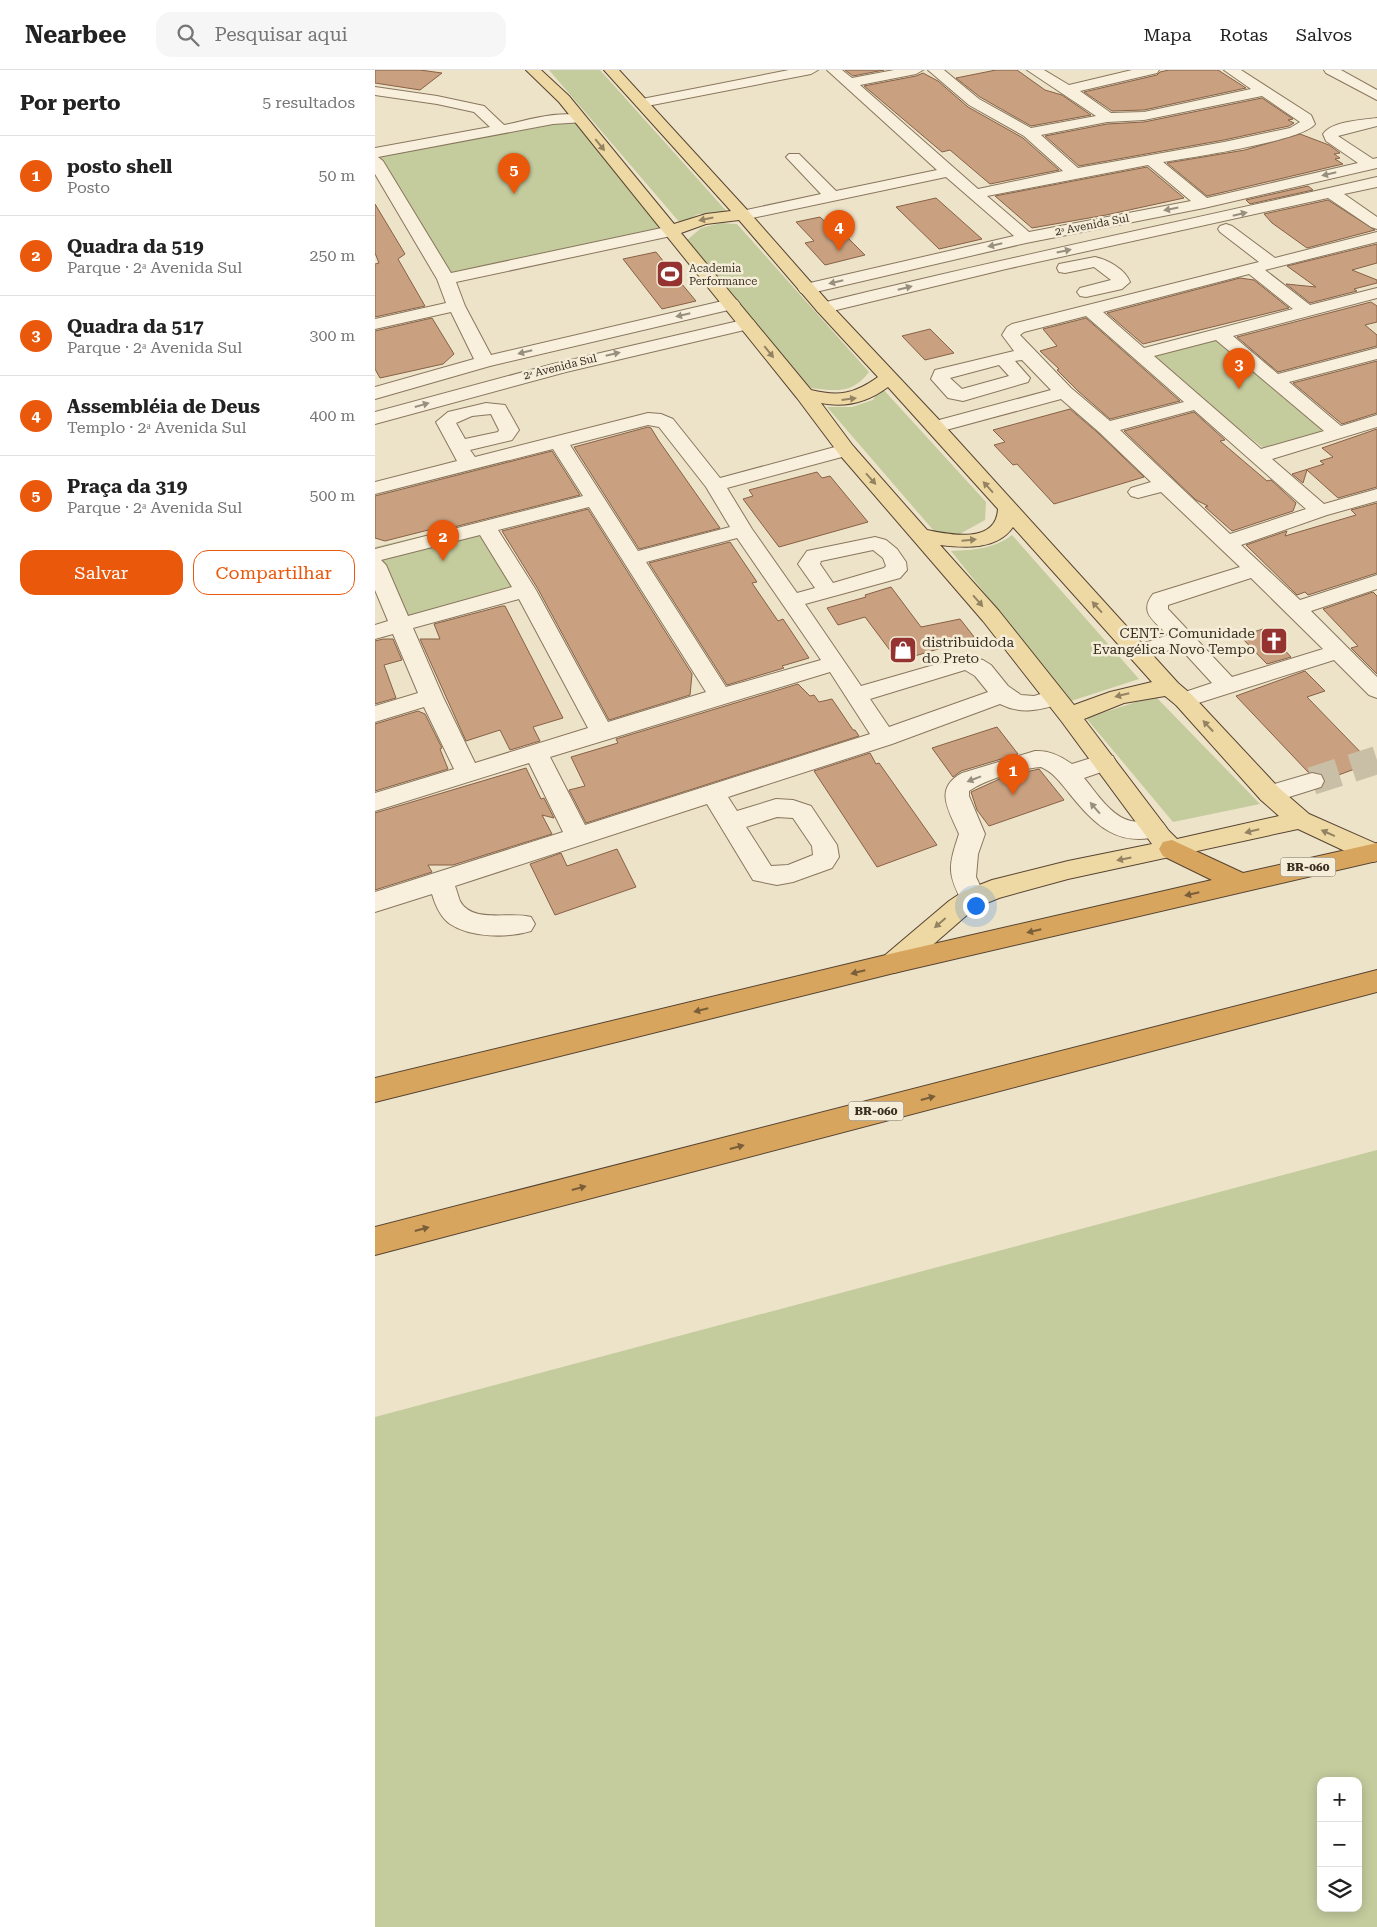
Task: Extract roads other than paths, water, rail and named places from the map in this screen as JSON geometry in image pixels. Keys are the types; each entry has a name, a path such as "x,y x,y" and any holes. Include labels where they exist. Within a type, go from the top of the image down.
{"highway":[{"path":"1172,849 1239,883"},
{"name":"BR-060","path":"375,1090 894,963 1375,852"},
{"name":"BR-060","path":"375,1241 1377,981"}],"main road":[{"path":"533,70 549,84 671,231 804,394 846,450 991,616 1070,716 1154,829 1172,849"},
{"path":"611,70 824,308 935,427 1138,653 1270,794 1299,820 1375,852"},
{"path":"671,231 704,219 743,216"},
{"path":"804,394 834,400 860,397 888,378"},
{"path":"921,535 961,541 983,539 997,533 1005,525 1008,509"},
{"path":"1070,716 1095,703 1119,695 1177,694"},
{"path":"894,963 959,908 973,898 992,890 1068,870 1299,820"}],"street":[{"path":"642,103 707,83 811,70"},
{"path":"834,70 1026,238"},
{"path":"849,83 916,70"},
{"path":"935,70 974,102 1029,133 1075,173"},
{"path":"1034,70 1093,105 1107,118"},
{"path":"1068,90 1111,74 1153,70"},
{"path":"976,194 1075,173 1196,152 1295,131 1308,124 1306,118 1231,70"},
{"path":"1331,70 1377,96"},
{"path":"1029,133 1107,118 1144,116 1264,90"},
{"path":"375,91 437,100 479,110 501,130"},
{"path":"375,153 576,116"},
{"path":"1373,163 1331,138 1330,134 1341,129 1377,122"},
{"path":"794,158 845,198"},
{"path":"1150,160 1204,202"},
{"name":"2ᵃ Avenida Sul","path":"807,289 1026,238 1204,202 1373,163"},
{"path":"377,170 446,279 456,306 485,362"},
{"path":"743,216 845,198 949,172"},
{"name":"2ᵃ Avenida Sul","path":"824,308 1038,257 1337,197 1377,182"},
{"path":"1337,197 1377,193"},
{"path":"1337,197 1375,221"},
{"path":"1226,230 1272,264"},
{"path":"446,279 570,260 671,231"},
{"path":"1374,683 1337,652 1296,609 1106,428 1064,392 1011,335 1018,328 1092,303 1253,269 1377,237"},
{"path":"1038,257 1092,303 1142,354 1197,404 1320,512"},
{"path":"1056,271 1089,262 1100,262 1121,280 1121,282 1092,303"},
{"path":"1253,269 1305,310"},
{"path":"1142,354 1376,293"},
{"name":"2ᵃ Avenida Sul","path":"375,393 485,362 731,304"},
{"path":"375,324 456,306"},
{"name":"2ᵃ Avenida Sul","path":"375,418 551,369 747,324"},
{"path":"1220,334 1338,433"},
{"path":"1003,359 1027,353"},
{"path":"1276,380 1377,353"},
{"path":"935,427 1064,392"},
{"path":"1106,428 1197,404"},
{"path":"375,488 559,443 639,421 655,419 667,423 691,440 742,530 835,663 884,738"},
{"path":"1257,457 1377,421"},
{"path":"559,443 720,696"},
{"path":"460,446 469,465"},
{"path":"715,485 846,450"},
{"path":"1138,492 1164,484"},
{"path":"1225,543 1377,495"},
{"path":"375,555 596,499"},
{"path":"486,528 525,590 602,732"},
{"path":"634,559 742,530"},
{"path":"375,565 431,697 468,774"},
{"path":"1228,687 1157,610 1157,604 1161,599 1253,570"},
{"path":"1296,609 1377,582"},
{"path":"375,632 525,590"},
{"path":"792,601 828,591"},
{"path":"1138,653 1183,638"},
{"path":"1177,694 1228,687 1337,652"},
{"path":"375,802 720,696 835,663"},
{"path":"855,695 965,663 978,666 1001,695 1011,701 1027,704 1054,698"},
{"path":"375,902 884,738 1001,695"},
{"path":"375,714 431,697"},
{"path":"536,753 578,836"},
{"path":"973,898 963,877 965,854 972,834 958,799 959,788 963,783 971,779 1040,759 1052,762 1067,775 1110,822 1123,828 1137,830 1154,829"},
{"path":"1067,775 1105,762"},
{"path":"1270,794 1312,781"},
{"path":"713,793 732,822"},
{"path":"440,880 451,910 465,919 485,924 522,924"}],"tunnel":[{"path":"1312,781 1377,760"}],"place":[{"name":"Praça da 319","path":"514,194"},
{"name":"Assembléia de Deus","path":"839,251"},
{"name":"Academia Performance","path":"670,274"},
{"name":"Quadra da 517","path":"1239,389"},
{"name":"Quadra da 519","path":"443,561"},
{"name":"CENT- Comunidade Evangélica Novo Tempo","path":"1274,641"},
{"name":"distribuidoda do Preto","path":"903,650"},
{"name":"posto shell","path":"1013,795"}]}
